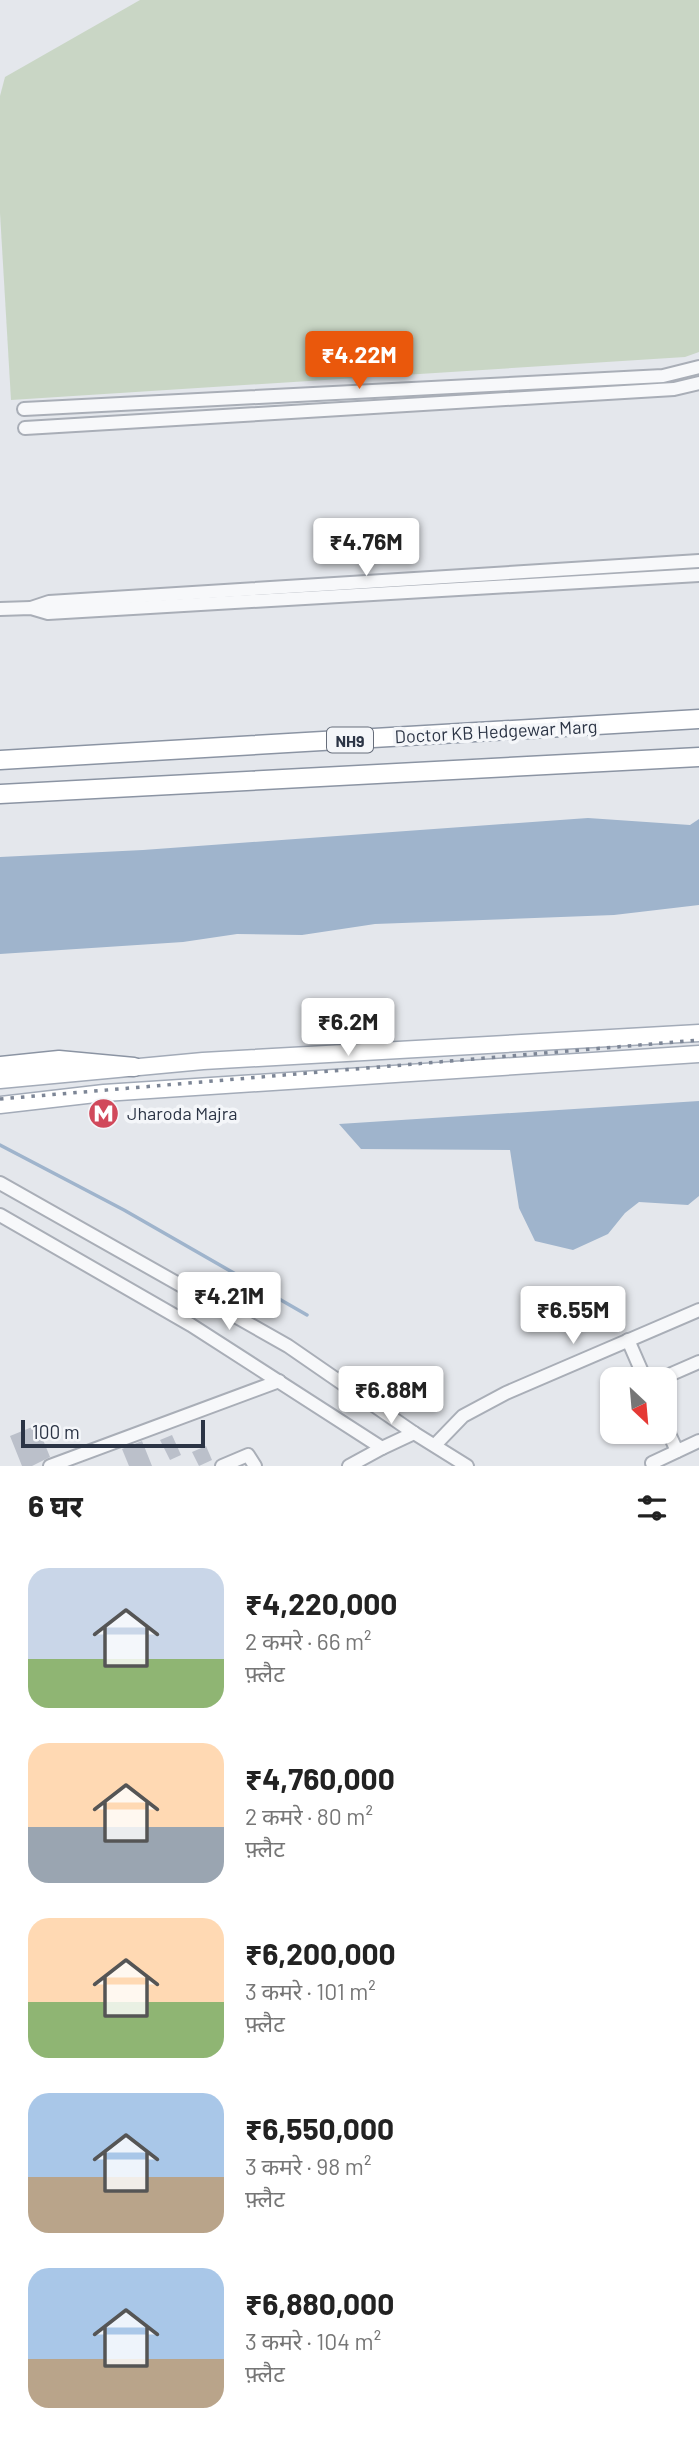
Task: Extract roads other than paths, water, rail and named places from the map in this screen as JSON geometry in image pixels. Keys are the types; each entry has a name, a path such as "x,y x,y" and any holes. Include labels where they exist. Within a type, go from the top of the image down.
{"highway":[{"name":"Doctor KB Hedgewar Marg","path":"0,761 699,719"},
{"name":"Doctor KB Hedgewar Marg","path":"0,794 699,757"},
{"path":"0,1066 59,1060 134,1067"}],"main road":[{"path":"0,1080 216,1060 699,1033"},
{"path":"0,1105 104,1093 699,1054"}],"street":[{"path":"24,410 663,376 699,367"},
{"path":"25,428 674,389 699,383"},
{"path":"0,609 31,608 49,602 699,561"},
{"path":"31,608 48,613 699,575"},
{"path":"0,1183 288,1346 414,1433 467,1466"},
{"path":"0,1215 191,1325 382,1448"},
{"path":"435,1445 459,1419 506,1393 699,1310"},
{"path":"628,1340 640,1367"},
{"path":"677,1372 699,1362"},
{"path":"50,1466 279,1381"},
{"path":"349,1466 414,1433"},
{"path":"652,1463 699,1441"},
{"path":"674,1444 677,1451"},
{"path":"222,1466 248,1455 255,1466"},
{"path":"442,1466 455,1458"}],"water":[{"path":"588,818 690,825 699,819 699,905 614,915 375,924 302,935 237,934 183,942 0,954 0,857 143,850"},
{"path":"699,1101 699,1196 688,1205 639,1202 625,1213 608,1234 573,1250 535,1241 519,1208 510,1150 361,1149 339,1124"}],"waterway":[{"path":"0,1145 124,1210 307,1315"}],"railway":[{"path":"0,1099 699,1040"}],"place":[{"name":"Jharoda Majra","path":"104,1113"}]}
